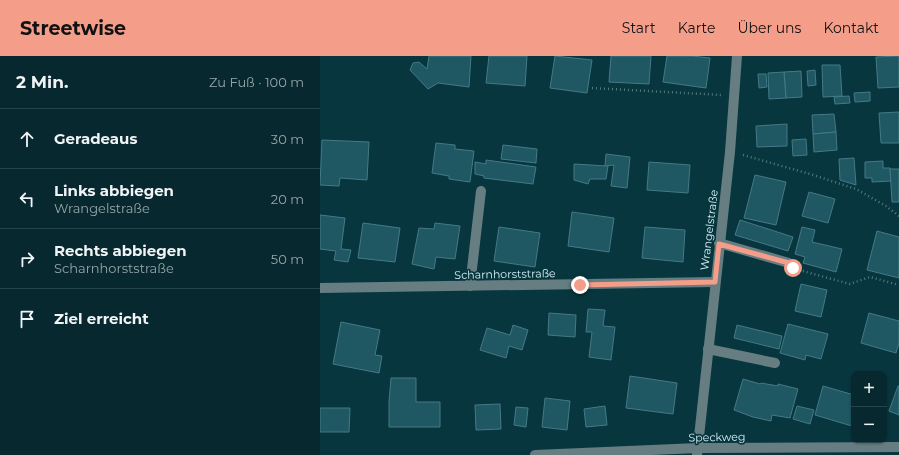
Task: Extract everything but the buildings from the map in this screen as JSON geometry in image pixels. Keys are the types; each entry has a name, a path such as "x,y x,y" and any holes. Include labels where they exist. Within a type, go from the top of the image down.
{"street":[{"name":"Wrangelstraße","path":"697,452 730,152 737,56"},
{"path":"470,286 481,192"},
{"path":"719,244 789,263"},
{"name":"Scharnhorststraße","path":"320,288 715,282"},
{"path":"708,349 775,363"},
{"name":"Speckweg","path":"535,455 899,447"}],"path":[{"path":"592,88 734,95"},
{"path":"730,152 810,174 856,189 886,206 899,216"},
{"path":"789,263 793,268 850,284 870,277 899,285"}],"route":[{"path":"580,285 715,282 719,244 789,263 793,268"}]}
